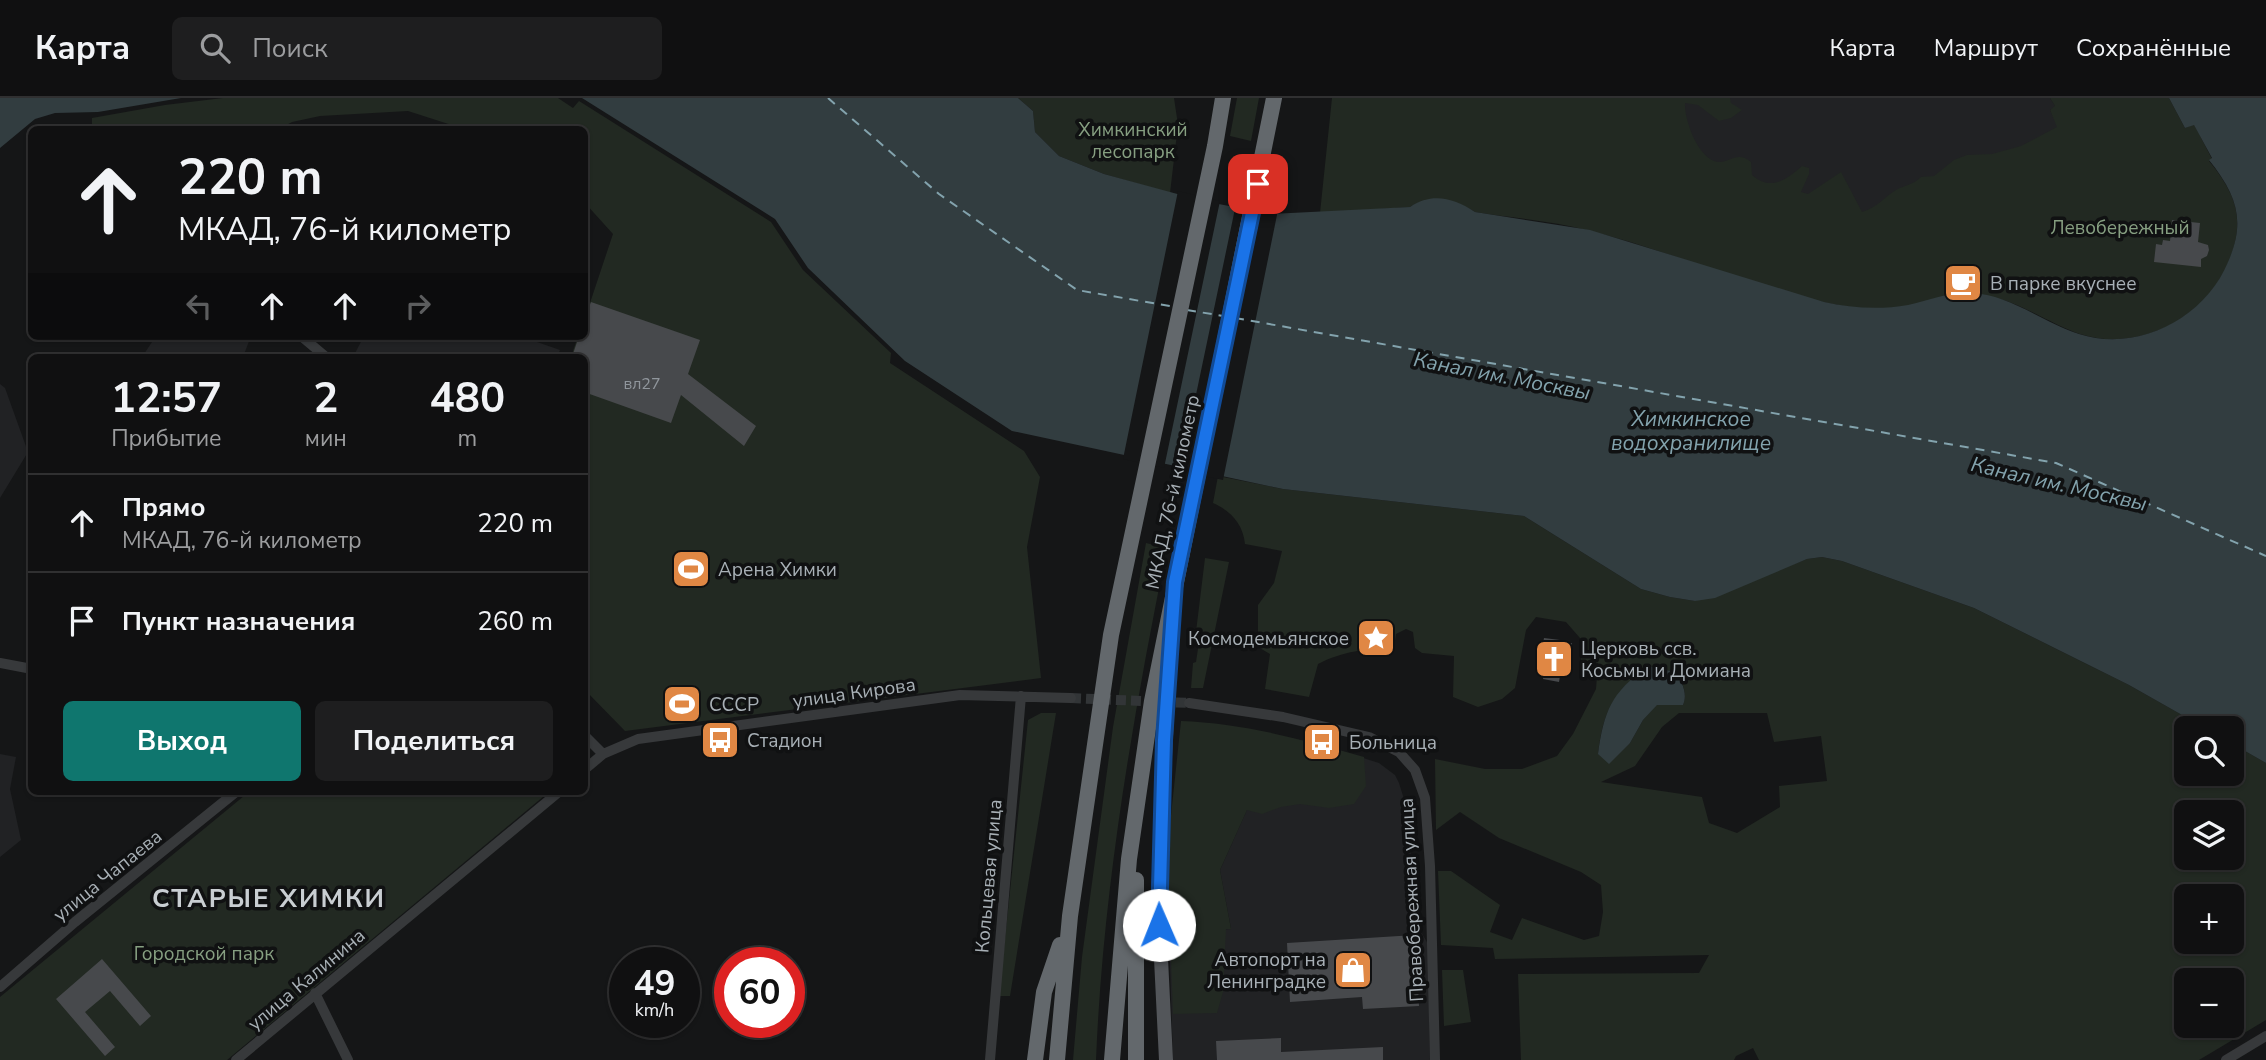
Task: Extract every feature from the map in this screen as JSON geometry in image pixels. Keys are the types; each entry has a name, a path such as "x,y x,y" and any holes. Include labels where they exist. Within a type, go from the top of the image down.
{"highway":[{"name":"МКАД, 76-й километр","path":"1070,916 1111,635 1223,98"},
{"name":"МКАД, 76-й километр","path":"1112,1060 1121,939 1137,798 1175,582 1274,98"},
{"path":"1136,1060 1137,798"},
{"path":"1035,1060 1044,992 1070,916"},
{"path":"1056,1060 1070,916"}],"main road":[{"path":"1166,1060 1158,898 1175,582"}],"street":[{"path":"306,340 322,354"},
{"path":"0,663 28,667"},
{"name":"улица Кирова","path":"603,754 638,739 960,695 1071,698"},
{"name":"Кольцевая улица","path":"990,1060 1021,696"},
{"name":"Правобережная улица","path":"1189,703 1283,717 1369,737 1399,752 1415,770 1425,798 1430,866 1435,1060"},
{"path":"588,739 603,754 588,767"},
{"name":"улица Чапаева","path":"0,987 75,922 232,795"},
{"name":"улица Калинина","path":"236,1060 555,795"},
{"path":"315,993 348,1060"},
{"path":"2226,1060 2266,1036"}],"shaded area":[{"path":"1438,98 2050,98 2056,107 2050,110 2062,134 1859,238"},
{"path":"153,340 249,340 244,354 144,354"},
{"path":"362,340 531,340 560,350 558,354 355,354"},
{"path":"0,384 5,388 28,452 0,498"},
{"path":"1280,736 1319,744 1379,763 1395,775 1399,783 1408,812 1416,923 1428,944 1430,1060 1173,1060 1169,932 1231,929 1220,870"},
{"path":"0,754 16,757 10,789 21,840 0,857"}],"green space":[{"path":"223,98 558,98 573,108 579,101 771,222 803,270 891,353 890,363 1024,451 1040,477 1027,547 1041,678 625,731 588,693 588,354 572,354 577,340 588,340 588,309 613,234 588,206 588,126 455,126 408,111 320,116 285,126 92,126 92,118"},
{"name":"Химкинский лесопарк","path":"1018,98 1174,98 1178,125 1170,193 1104,174 1059,156 1035,132 1033,111"},
{"path":"1237,98 1259,98 1251,141 1230,136"},
{"name":"Левобережный","path":"1332,98 1730,98 1731,103 1742,110 1731,118 1719,121 1698,105 1685,103 1693,136 1702,152 1719,162 1736,157 1746,158 1751,162 1752,175 1766,183 1785,179 1802,166 1809,168 1801,192 1808,194 1841,172 1862,212 1921,177 1934,176 1954,160 1967,155 1992,154 2021,146 2057,127 2050,110 2055,106 2050,98 2169,98 2185,128 2194,124 2212,159 2209,161 2232,197 2236,209 2237,234 2228,263 2217,283 2187,315 2168,326 2125,339 2102,339 2080,334 2015,304 1993,298 1889,308 1844,306 1780,291 1654,249 1590,231 1475,212 1460,204 1443,200 1426,201 1410,207 1320,213"},
{"path":"1218,476 1283,489 1524,516 1641,589 1670,597 1695,601 1807,559 1822,557 1842,561 1974,608 2129,685 2184,716 2174,716 2174,786 2244,786 2244,750 2266,763 2266,1020 2244,1033 2244,968 2174,968 2174,1038 2236,1038 2199,1060 1759,1060 1753,1048 1736,1056 1734,1060 1521,1060 1518,974 1699,973 1709,955 1495,959 1493,948 1441,945 1438,871 1451,871 1500,905 1490,932 1512,940 1522,918 1584,940 1599,936 1603,912 1601,885 1581,872 1499,838 1460,812 1436,830 1435,759 1485,769 1522,769 1557,756 1573,734 1596,689 1598,663 1581,662 1580,638 1566,622 1536,617 1526,630 1515,688 1502,699 1478,707 1453,697 1454,656 1422,653 1415,648 1413,632 1406,629 1396,634 1394,647 1346,653 1318,664 1309,697 1265,689 1270,654 1258,647 1258,605 1274,583 1282,551 1245,544 1242,530 1225,510 1213,503","holes":["1648,666 1675,672 1685,691 1683,705 1657,704 1643,720 1630,743 1598,754 1603,726 1612,704 1626,685","1679,713 1767,713 1774,742 1821,736 1827,781 1779,786 1780,807 1737,833 1709,823 1702,797 1601,782 1635,766 1662,727"]},
{"path":"1146,543 1167,548 1121,803 1105,931 1096,1060 1073,1060 1082,957 1113,727"},
{"path":"1205,558 1229,562 1203,688 1191,688 1193,663 1196,662 1199,642 1195,640"},
{"path":"1041,713 1056,713 1010,996 999,996 1028,720"},
{"path":"1181,721 1250,729 1364,757 1366,786 1354,804 1329,808 1300,804 1262,814 1247,810 1220,870 1231,929 1226,929 1223,992 1217,1013 1173,1014 1167,853"},
{"name":"Городской парк","path":"245,795 545,795 227,1060 0,1060 0,997"},
{"path":"1442,970 1463,970 1471,1022 1444,1026"}],"water":[{"path":"0,98 181,98 98,112 55,113 35,119 0,148"},
{"name":"Химкинское водохранилище","path":"582,98 1018,98 1033,111 1035,132 1059,156 1104,174 1203,201 1271,214 1410,207 1426,199 1451,200 1475,212 1590,230 1824,302 1876,308 1971,293 1999,298 2079,334 2101,339 2124,339 2167,326 2203,300 2228,262 2237,234 2236,209 2226,185 2209,160 2212,158 2194,125 2185,128 2169,98 2266,98 2266,763 2244,750 2244,716 2184,716 2129,685 1974,608 1842,561 1822,557 1807,559 1715,598 1695,601 1641,589 1524,516 1283,489 1012,431 905,361 808,268 775,219"},
{"path":"1648,666 1675,672 1685,692 1683,705 1657,705 1643,720 1630,743 1609,764 1598,754 1607,714 1625,685"}],"pier":[{"path":"1178,191 1220,201 1164,468 1123,459"},
{"path":"1236,204 1278,210 1223,480 1180,471"}],"building":[{"path":"2172,220 2200,223 2198,242 2208,245 2209,250 2207,256 2201,259 2201,267 2154,262 2156,244 2162,245 2163,240 2170,241"},
{"path":"591,302 700,340 688,374 756,426 744,446 681,395 671,423 588,393 588,354 573,354 578,340 588,340 588,310"},
{"name":"Церковь ссв. Косьмы и Домиана","path":"1544,638 1560,640 1564,644 1572,643 1565,676 1560,676 1559,682 1543,679 1544,672 1538,671"},
{"name":"Автопорт на Ленинградке","path":"1415,935 1419,1006 1363,1009 1362,997 1290,1002 1287,943"},
{"path":"102,959 151,1016 140,1026 110,991 85,1012 115,1047 105,1056 56,999"},
{"path":"1281,1038 1281,1052 1383,1047 1383,1060 1217,1060 1216,1041"}],"ferry route":[{"path":"828,98 939,194 1077,290 1175,307"},
{"path":"1187,310 1223,316"},
{"path":"1235,318 2056,463 2266,556"}],"tunnel":[{"path":"1071,698 1189,703"}],"place":[{"name":"В парке вкуснее","path":"1963,283"},
{"name":"Арена Химки","path":"691,569"},
{"name":"Космодемьянское","path":"1376,638"},
{"name":"Церковь ссв. Косьмы и Домиана","path":"1554,659"},
{"name":"СССР","path":"682,704"},
{"name":"Стадион","path":"720,740"},
{"name":"Больница","path":"1322,742"},
{"name":"Автопорт на Ленинградке","path":"1353,970"}],"district":[{"name":"СТАРЫЕ ХИМКИ","path":"269,898"}],"route":[{"path":"1159,925 1161,804 1175,582 1258,184"}],"water label":[{"name":"Канал им. Москвы","path":"1502,376"},
{"name":"Канал им. Москвы","path":"2059,484"}]}
